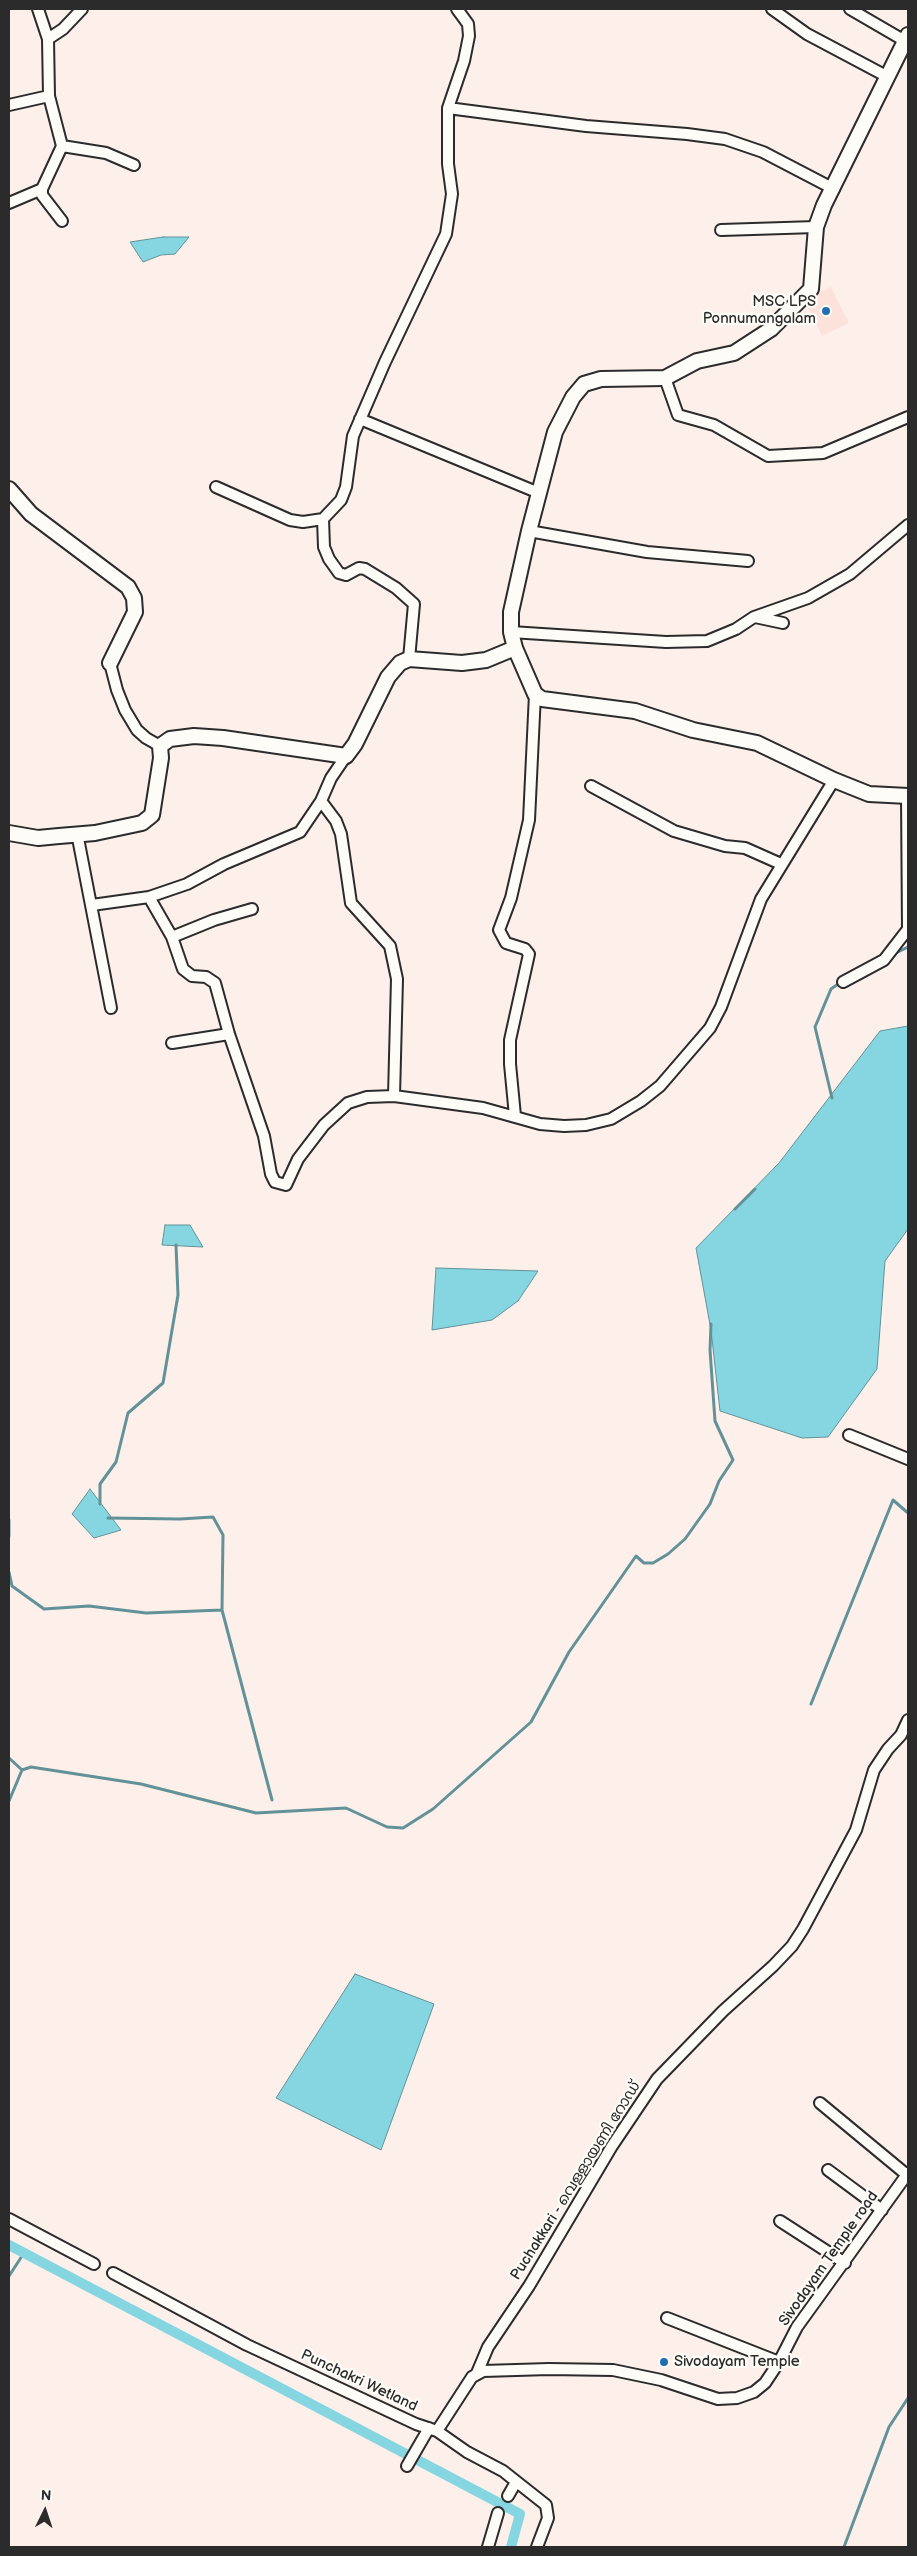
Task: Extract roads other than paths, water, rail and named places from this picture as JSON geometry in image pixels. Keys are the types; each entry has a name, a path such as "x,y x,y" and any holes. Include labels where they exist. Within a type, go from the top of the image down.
{"street":[{"path":"38,9 48,39 49,96 62,146 42,189 42,195 47,205 62,221"},
{"path":"48,39 63,29 82,9"},
{"path":"216,487 290,520 303,522 323,519 340,500 346,487 353,436 384,362 446,234 452,194 448,164 448,108 469,46 468,24 457,9"},
{"path":"772,9 807,34 888,77"},
{"path":"515,1116 510,1064 510,1040 529,954 525,949 506,943 500,930 511,898 528,820 535,694 515,648 511,632 511,612 529,531 555,432 573,397 584,384 601,379 665,378 697,361 734,353 771,329 812,289 816,227 824,205 834,189 906,38 850,9"},
{"path":"9,105 49,96"},
{"path":"448,108 586,126 687,134 725,140 763,152 834,189"},
{"path":"62,146 106,153 134,165"},
{"path":"9,203 42,189"},
{"path":"721,230 816,227"},
{"path":"665,378 678,415 714,425 768,456 823,453 908,417"},
{"path":"360,419 539,493"},
{"path":"9,489 31,514 128,587 134,598 134,612 110,663 117,690 125,710 137,730 160,746"},
{"path":"323,519 324,548 338,573 346,575 360,568 366,569 396,588 414,604 409,660"},
{"path":"511,632 666,642 707,641 736,629 754,617 808,598 850,574 908,525"},
{"path":"529,531 647,552 748,561"},
{"path":"754,617 783,623"},
{"path":"92,905 149,897 188,884 224,864 300,832 321,801 331,778 362,733 388,677 400,663 409,660 462,663 486,660 515,648"},
{"path":"535,694 542,699 562,703 635,711 693,730 758,743 834,780 869,794 908,796 908,929 884,960 843,982"},
{"path":"160,746 170,739 194,736 270,744 346,756"},
{"path":"9,833 38,838 77,833 95,833 142,823 152,815 160,767 160,746"},
{"path":"149,897 172,937 183,968 192,976 212,979 215,983 229,1034 264,1136 271,1174 275,1182 286,1185 298,1159 324,1125 348,1103 366,1097 394,1096 484,1108 540,1124 564,1126 586,1125 611,1118 641,1102 660,1086 710,1028 721,1007 761,899 834,780"},
{"path":"591,786 674,831 725,846 745,848 782,864"},
{"path":"321,801 336,821 341,834 351,903 390,946 396,979 394,1096"},
{"path":"77,833 111,1008"},
{"path":"172,937 214,920 252,909"},
{"path":"172,1043 229,1034"},
{"path":"849,1435 908,1459"},
{"name":"Puchakkari - വെള്ളായണി റോഡ്","path":"477,2373 488,2347 529,2286 612,2146 657,2079 722,2011 773,1966 792,1946 856,1830 874,1770 888,1749 901,1735 908,1720"},
{"path":"820,2103 908,2174"},
{"path":"828,2170 882,2210"},
{"name":"Sivodayam Temple road","path":"477,2373 550,2369 613,2370 661,2380 718,2399 737,2398 754,2392 765,2383 779,2362 797,2327 908,2174"},
{"path":"9,2219 94,2264"},
{"path":"780,2221 845,2263"},
{"name":"Punchakri Wetland","path":"112,2273 247,2345 433,2430 467,2452 503,2471 546,2506 548,2518 537,2547"},
{"path":"668,2318 779,2362"},
{"path":"408,2466 477,2373"},
{"path":"508,2496 516,2482"},
{"path":"488,2547 498,2513"}],"water":[{"path":"163,237 189,237 175,254 161,255 143,262 130,242"},
{"path":"908,1026 908,1229 885,1261 877,1369 828,1437 802,1438 720,1411 711,1330 696,1248 779,1163 880,1031"},
{"path":"165,1225 190,1225 203,1247 162,1245"},
{"path":"436,1268 538,1271 518,1301 492,1320 432,1330"},
{"path":"90,1489 121,1530 94,1538 72,1514"},
{"path":"355,1974 434,2004 381,2150 276,2098"}],"waterway":[{"path":"892,955 908,947"},
{"path":"832,1098 815,1027 831,989 841,982"},
{"path":"735,1209 755,1189"},
{"path":"100,1504 100,1484 116,1462 128,1413 163,1383 178,1295 176,1245"},
{"path":"9,1801 22,1770 31,1767 141,1784 256,1813 346,1808 387,1827 403,1828 433,1809 531,1722 569,1652 636,1556 644,1563 653,1563 668,1554 685,1539 710,1504 719,1481 733,1460 715,1421 710,1350 711,1324"},
{"path":"811,1704 893,1500 908,1513"},
{"path":"108,1518 180,1519 213,1517 223,1535 222,1610"},
{"path":"9,1520 9,1536"},
{"path":"9,1572 12,1586 44,1609 89,1606 146,1613 222,1610 272,1800"},
{"path":"9,1758 22,1770"},
{"path":"9,2245 520,2514 511,2547"},
{"path":"9,2276 24,2253"},
{"path":"844,2547 889,2427 908,2398"}],"place":[{"name":"MSC LPS Ponnumangalam","path":"826,311"},
{"name":"Sivodayam Temple","path":"664,2362"}]}
